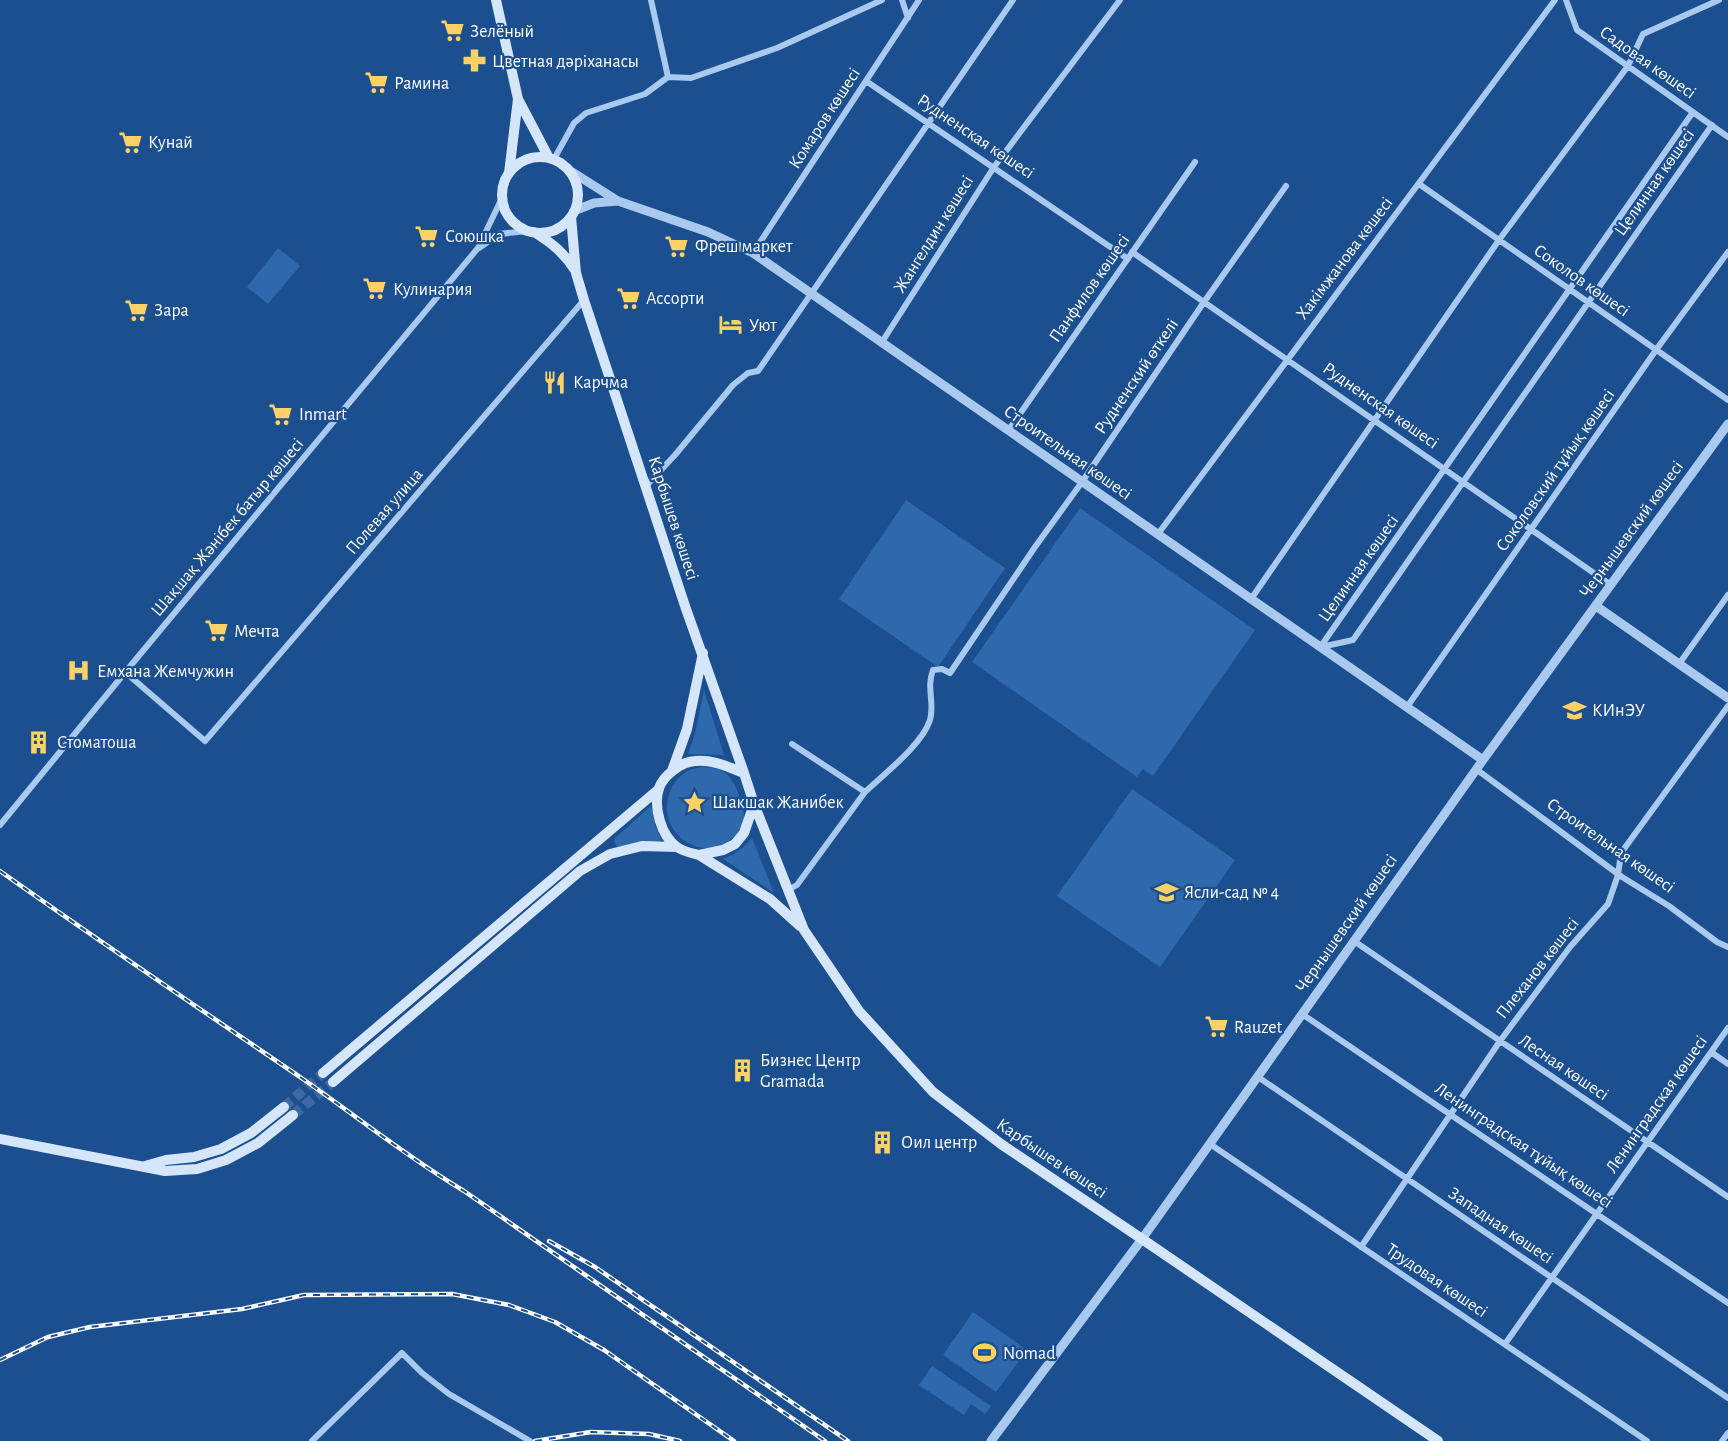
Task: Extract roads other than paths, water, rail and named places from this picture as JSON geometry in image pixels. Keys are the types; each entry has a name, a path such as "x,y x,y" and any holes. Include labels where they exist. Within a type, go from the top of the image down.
{"main road":[{"path":"496,0 518,99 551,158"},
{"path":"509,174 518,99"},
{"path":"531,231 555,230 573,214 578,201 575,179 569,170 551,158 526,159 513,168 503,186 502,198 510,218 518,226 531,231 560,251 576,273"},
{"path":"573,214 576,273"},
{"name":"Карбышев көшесі","path":"576,273 685,606 744,772"},
{"path":"672,771 687,729 703,652"},
{"path":"323,1073 659,789 672,771 692,761 707,760 744,772 754,804 744,833 735,844 723,850 699,855"},
{"path":"659,789 660,822 677,847"},
{"name":"Карбышев көшесі","path":"754,804 804,930 859,1011 933,1092 1001,1144 1438,1441"},
{"path":"333,1082 580,871 610,854 642,846 677,847 699,855 770,899 804,930"},
{"path":"145,1166 166,1160 194,1157 220,1149 252,1132 284,1107"},
{"path":"0,1139 165,1171 197,1168 226,1160 258,1143 292,1115"}],"street":[{"path":"651,0 668,77"},
{"path":"551,158 574,123 586,113 645,94 668,77 691,78 777,48 882,0"},
{"path":"902,0 908,18"},
{"name":"Комаров көшесі","path":"753,253 919,0"},
{"path":"646,486 733,385 748,373 758,371 1013,0"},
{"name":"Жангелдин көшесі","path":"882,342 994,167 1120,0"},
{"name":"Хакімжанова көшесі","path":"1158,534 1555,0"},
{"name":"Садовая көшесі","path":"1566,0 1577,30 1728,137"},
{"path":"1251,599 1499,240 1628,66 1643,34 1719,0"},
{"name":"Рудненская көшесі","path":"866,81 994,167 1204,302 1611,585"},
{"name":"Целинная көшесі","path":"1321,647 1693,112"},
{"name":"Целинная көшесі","path":"1321,647 1353,640 1712,125"},
{"name":"Панфилов көшесі","path":"1008,430 1195,162"},
{"path":"569,170 618,201"},
{"name":"Соколов көшесі","path":"1419,184 1728,400"},
{"name":"Рудненский өткелі","path":"865,792 921,737 930,722 932,710 929,682 933,670 942,669 950,673 1286,186"},
{"name":"Шақшақ Жәнібек батыр көшесі","path":"0,825 478,248 502,198"},
{"path":"573,214 594,203 618,201"},
{"name":"Строительная көшесі","path":"618,201 708,232 753,253 1482,760"},
{"name":"Шақшақ Жәнібек батыр көшесі","path":"478,248 499,234 531,231"},
{"name":"Соколовский тұйық көшесі","path":"1407,707 1656,350 1728,252"},
{"name":"Полевая улица","path":"125,672 205,741 584,300"},
{"name":"Чернышевский көшесі","path":"991,1441 1142,1239 1482,760 1728,424"},
{"path":"1679,664 1728,595"},
{"path":"1596,606 1728,698"},
{"name":"Плеханов көшесі","path":"1361,1247 1500,1041 1570,947 1608,904 1618,875 1621,853 1728,706"},
{"path":"787,891 797,885 865,792 792,744"},
{"name":"Строительная көшесі","path":"1476,769 1618,875 1669,906 1717,942 1728,947"},
{"name":"Лесная көшесі","path":"1354,941 1728,1197"},
{"name":"Ленинградская тұйық көшесі","path":"1302,1014 1728,1303"},
{"name":"Ленинградская көшесі","path":"1505,1344 1728,1028"},
{"path":"1711,1052 1728,1064"},
{"name":"Западная көшесі","path":"1258,1077 1728,1398"},
{"name":"Трудовая көшесі","path":"1210,1144 1647,1441"},
{"path":"312,1441 402,1353 422,1373 449,1394 530,1441"},
{"path":"1722,1441 1728,1433"}],"tunnel":[{"path":"284,1107 323,1073"},
{"path":"293,1115 333,1082"}],"railway":[{"path":"0,871 825,1441"},
{"path":"549,1241 595,1267 848,1441"},
{"path":"0,1360 48,1337 90,1327 242,1309 304,1295 452,1294 509,1305 555,1322 604,1350 734,1441"},
{"path":"535,1441 591,1432 649,1434 680,1441"}],"place":[{"name":"Зелёный","path":"452,31"},
{"name":"Цветная дәріханасы","path":"474,61"},
{"name":"Рамина","path":"376,83"},
{"name":"Кунай","path":"130,142"},
{"name":"Союшка","path":"427,236"},
{"name":"Фреш маркет","path":"677,246"},
{"name":"Кулинария","path":"375,289"},
{"name":"Ассорти","path":"628,298"},
{"name":"Зара","path":"136,310"},
{"name":"Уют","path":"731,325"},
{"name":"Карчма","path":"555,382"},
{"name":"Inmart","path":"281,414"},
{"name":"Мечта","path":"216,631"},
{"name":"Емхана Жемчужин","path":"79,671"},
{"name":"КИнЭУ","path":"1574,710"},
{"name":"Стоматоша","path":"39,742"},
{"name":"Шакшак Жанибек","path":"694,802"},
{"name":"Ясли-сад № 4","path":"1166,892"},
{"name":"Rauzet","path":"1216,1027"},
{"name":"Бизнес Центр Gramada","path":"742,1070"},
{"name":"Оил центр","path":"883,1142"},
{"name":"Nomad","path":"985,1353"}]}
